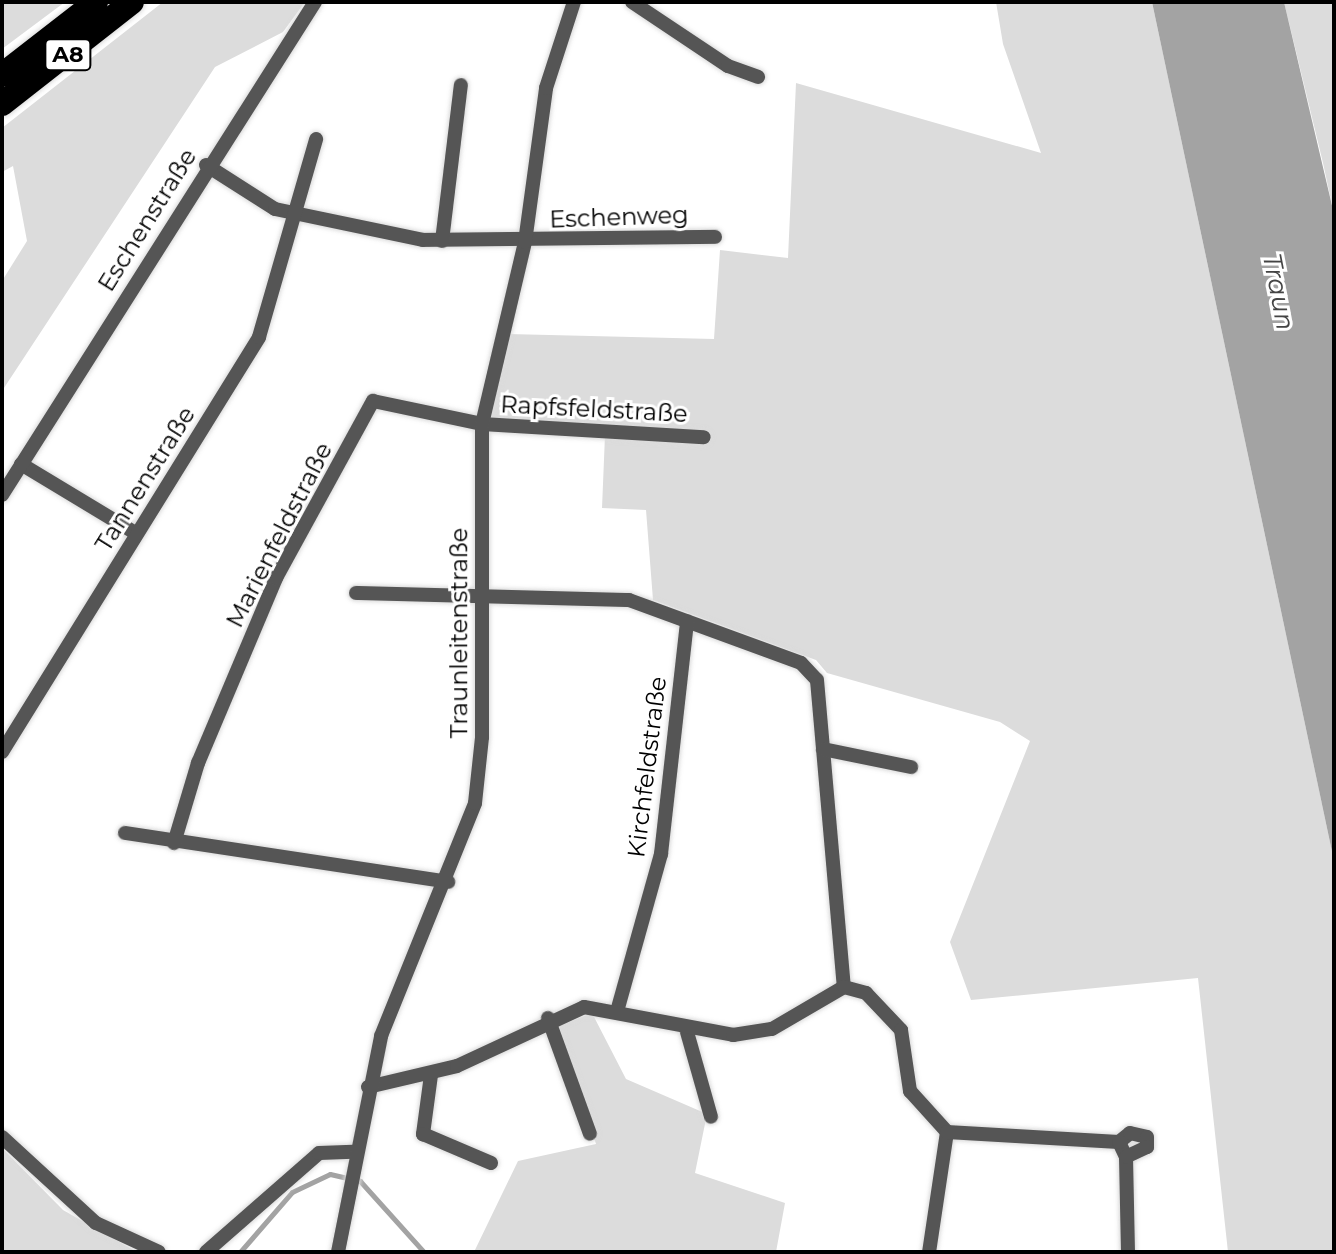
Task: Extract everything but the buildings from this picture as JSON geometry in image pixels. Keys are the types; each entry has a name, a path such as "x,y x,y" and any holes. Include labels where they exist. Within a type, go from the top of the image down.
{"highway":[{"name":"A8","path":"2,75 96,2"},
{"name":"A8","path":"2,104 132,2"}],"street":[{"name":"Eschenstraße","path":"2,495 206,165 315,2"},
{"name":"Traunleitenstraße","path":"338,1252 352,1158 368,1087 400,978 448,882 480,772 482,424 525,242 546,88 574,2"},
{"path":"632,2 728,66 758,77"},
{"path":"442,241 461,85"},
{"name":"Tannenstraße","path":"2,752 259,337 291,214 316,139"},
{"path":"206,165 291,214 442,241 525,242"},
{"name":"Eschenweg","path":"525,242 715,237"},
{"name":"Marienfeldstraße","path":"174,843 198,763 276,578 373,401 482,424"},
{"name":"Rapfsfeldstraße","path":"482,424 704,437"},
{"path":"21,464 137,534"},
{"path":"356,593 606,597 687,621 801,663 817,680 844,987"},
{"name":"Kirchfeldstraße","path":"618,1008 661,854 687,621"},
{"path":"823,749 903,760 911,767"},
{"path":"125,833 174,843 448,882"},
{"path":"368,1087 431,1075 548,1018 584,1007 618,1008 687,1032 763,1032 844,987"},
{"path":"844,987 887,1007 901,1030 910,1091 947,1132 1119,1142 1130,1133 1147,1137 1147,1147 1126,1157"},
{"path":"548,1018 590,1134"},
{"path":"687,1032 711,1117"},
{"path":"431,1075 423,1134 491,1163"},
{"path":"929,1252 947,1132"},
{"path":"2,1137 96,1223 159,1252"},
{"path":"1119,1142 1126,1157 1128,1252"},
{"path":"206,1252 319,1153 352,1158"}],"shaded area":[{"path":"2,2 65,2 2,49"},
{"path":"163,2 305,2 283,32 215,67 2,391 2,281 27,241 13,166 2,172 2,128"},
{"path":"996,2 1152,2 1334,861 1334,1252 1228,1252 1198,978 971,1000 950,942 1030,741 1000,722 827,673 816,660 653,600 646,510 602,508 605,435 489,423 508,334 714,339 720,250 788,258 796,83 1041,153 1003,44"},
{"path":"1284,2 1334,2 1334,214 1323,163"},
{"path":"592,1013 626,1079 707,1114 695,1173 785,1203 776,1252 474,1252 518,1161 596,1144 559,1026"},
{"path":"2,1148 63,1210 137,1252 2,1252"}],"water":[{"name":"Traun","path":"1152,2 1284,2 1334,214 1334,861"}],"waterway":[{"path":"240,1252 292,1192 330,1174 360,1181 424,1252"}]}
